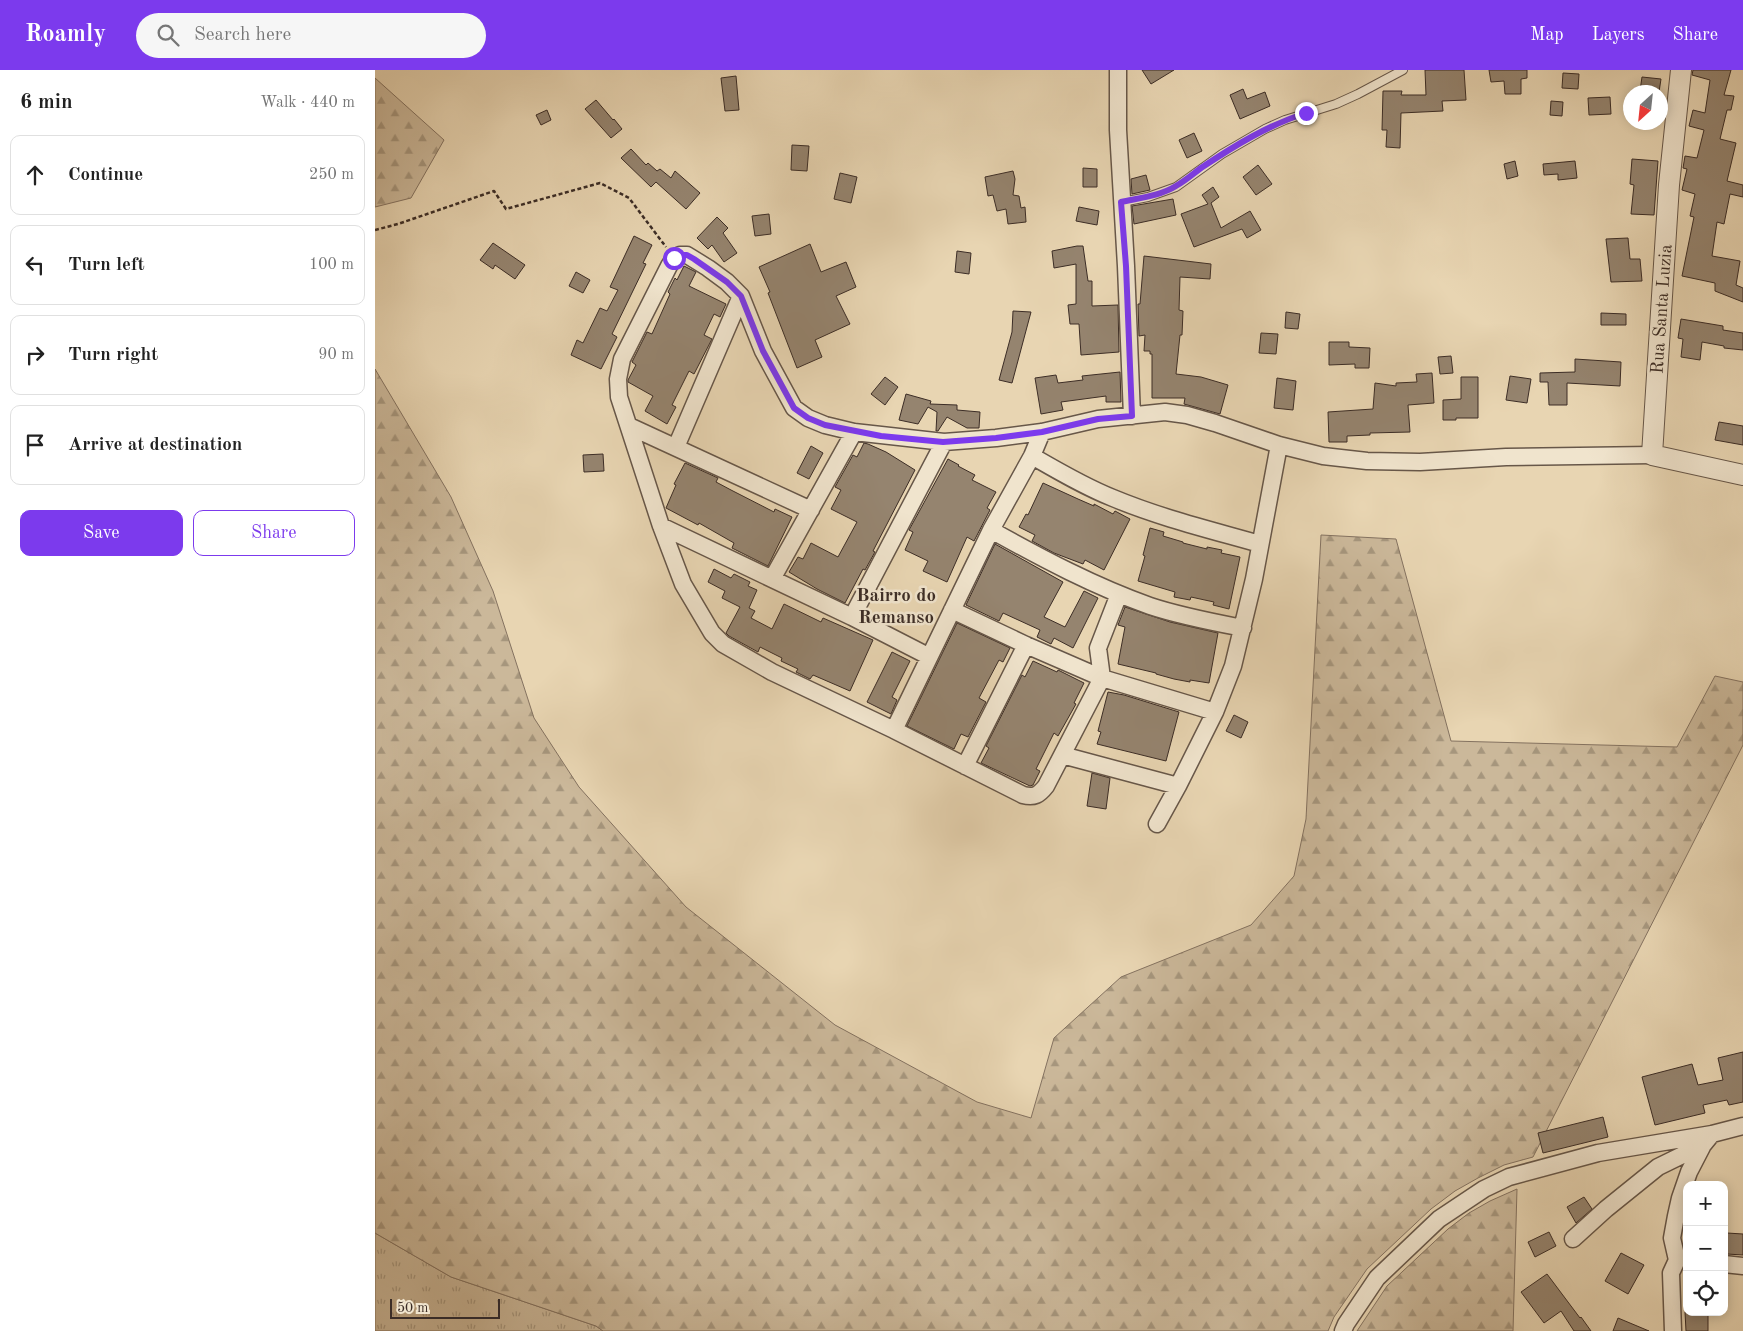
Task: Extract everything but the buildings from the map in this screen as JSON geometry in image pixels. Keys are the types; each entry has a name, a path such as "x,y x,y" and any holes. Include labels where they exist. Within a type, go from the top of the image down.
{"street":[{"path":"1118,70 1118,130 1132,416"},
{"name":"Rua Santa Luzia","path":"1652,455 1669,185 1681,70"},
{"path":"1119,594 1098,648 1102,678 1046,786 1037,796 1031,797 772,672 723,644 707,626 683,584 661,526 619,397 618,379 622,359 674,258 687,255 727,282 741,296 763,351 794,408 808,418 825,425 854,432 943,442 1042,432 1098,419 1165,412 1187,415 1279,445 1323,456 1367,461 1419,462 1506,457 1652,455 1743,475"},
{"path":"676,447 741,296"},
{"path":"629,426 811,510"},
{"path":"772,579 854,432"},
{"path":"894,730 928,656 991,530 1032,456 1042,432"},
{"path":"852,617 943,442"},
{"path":"1157,824 1215,712 1229,680 1243,628 1279,445"},
{"path":"1032,456 1112,498 1148,512 1260,544"},
{"path":"661,526 852,617 928,656"},
{"path":"991,530 1066,571 1119,594 1191,617 1243,628"},
{"path":"951,610 1102,678 1215,712"},
{"path":"965,766 1026,645"},
{"path":"1062,755 1178,786"},
{"path":"1573,1239 1606,1209 1658,1167 1707,1140 1743,1126"},
{"path":"1673,1331 1671,1273 1682,1260 1672,1238 1680,1198 1689,1172 1707,1140"},
{"path":"1343,1331 1377,1278 1439,1219 1484,1189 1509,1177 1598,1153 1707,1140"},
{"path":"1728,1264 1743,1266"}],"lane":[{"path":"1121,202 1148,197 1176,187 1222,154 1265,129 1285,120 1337,104 1403,70"}],"path":[{"path":"375,230 494,192 506,208 601,183 629,198 674,258"}],"green space":[{"path":"375,78 444,140 411,198 375,207"},
{"path":"375,369 451,497 493,591 534,718 579,787 686,907 835,1025 977,1102 1031,1118 1054,1038 1121,977 1251,925 1294,876 1306,819 1321,535 1396,539 1451,741 1677,747 1715,676 1743,682 1743,745 1533,1157 1504,1165 1478,1178 1455,1191 1431,1209 1367,1269 1334,1317 1328,1331 603,1331 596,1326 451,1277 375,1233"},
{"path":"1517,1189 1513,1331 1357,1331 1387,1286 1448,1229 1469,1213"},
{"path":"375,1233 451,1277 596,1326 603,1331 375,1331"}],"district":[{"name":"Bairro do Remanso","path":"896,605"}],"route":[{"path":"674,258 687,255 727,282 741,296 763,351 794,408 808,418 825,425 881,436 943,442 1042,432 1098,419 1132,416 1126,266 1121,202 1148,197 1176,187 1222,154 1247,139 1285,120 1306,113"}]}
